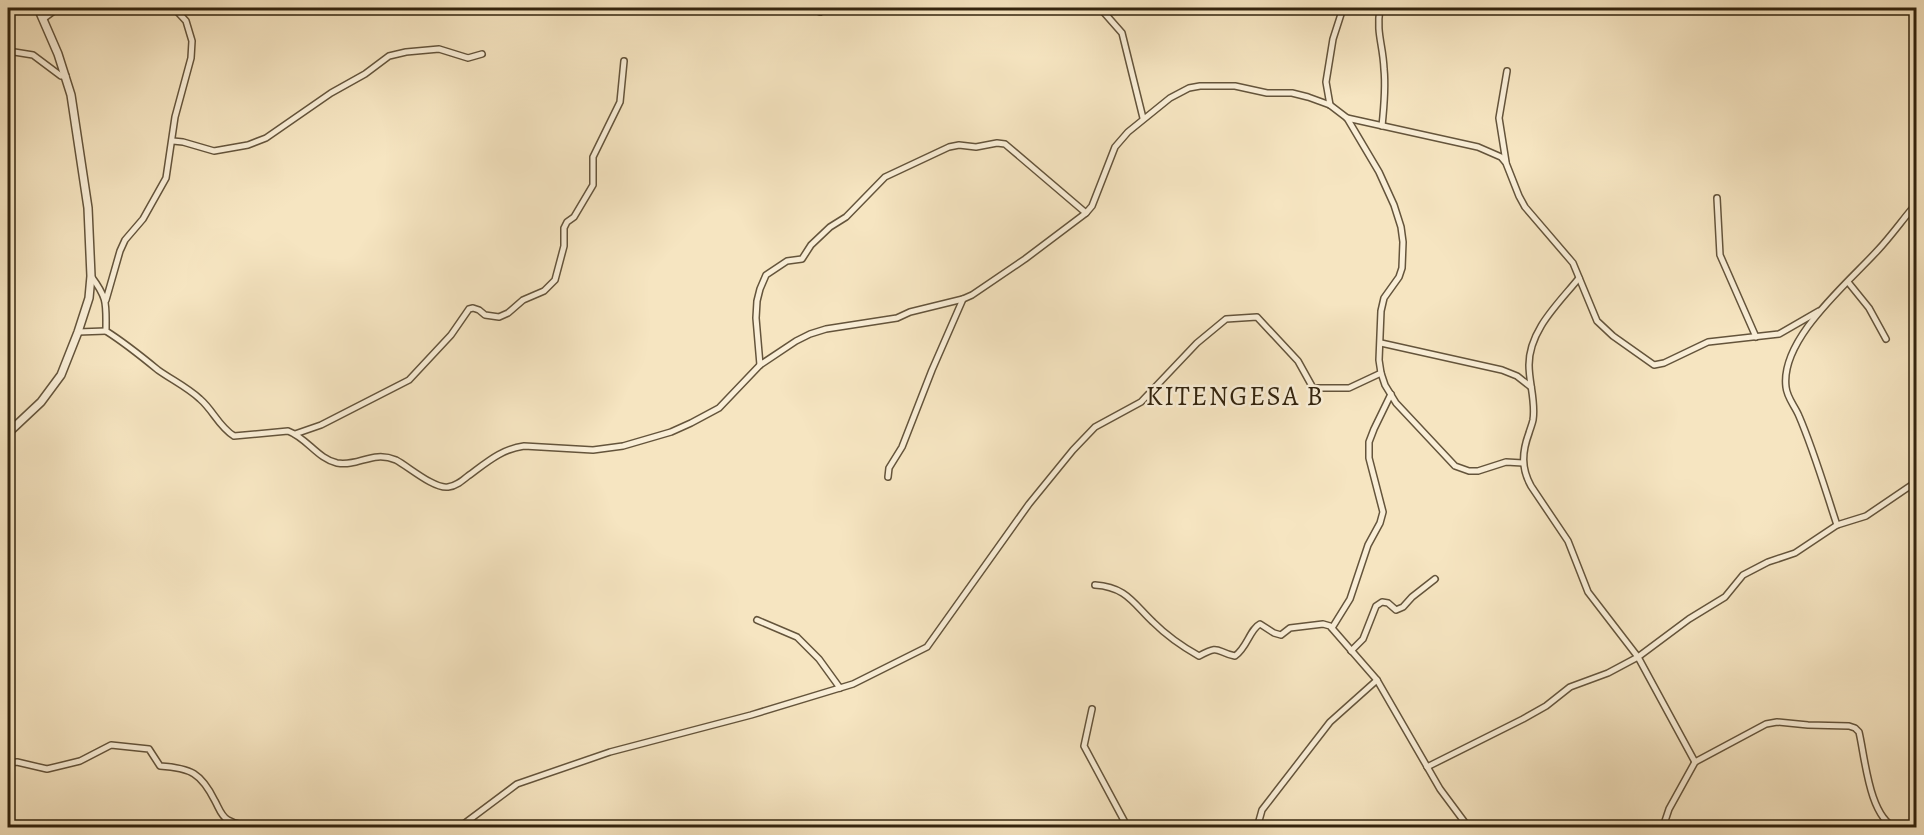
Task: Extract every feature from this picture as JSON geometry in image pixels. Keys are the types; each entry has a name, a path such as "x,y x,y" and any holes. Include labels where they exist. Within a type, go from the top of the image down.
{"street":[{"path":"8,433 42,402 61,375 89,298 91,276 88,208 72,105 66,76 38,8"},
{"path":"43,20 58,8"},
{"path":"106,331 106,300 123,246 143,219 166,178 176,117 191,58 192,41 186,21 174,8"},
{"path":"1100,8 1122,33 1143,118"},
{"path":"1330,105 1326,82 1333,39 1343,8"},
{"path":"1380,8 1378,33 1384,66 1385,90 1382,126"},
{"path":"173,141 213,151 248,145 261,141 389,56 439,49 468,58 482,54"},
{"path":"8,51 33,56 61,76 66,76"},
{"path":"295,434 321,425 409,380 451,335 469,309 473,308 485,315 499,317 508,313 523,300 544,291 555,280 564,246 564,228 567,222 574,217 592,185 593,157 621,102 624,60"},
{"path":"1507,71 1499,118 1506,163 1515,188 1526,207 1553,242 1569,256 1597,321 1613,336 1653,365 1664,363 1708,342 1779,334 1819,311"},
{"path":"78,332 106,331 131,347 204,402 228,433 234,436 288,431 307,442 326,459 351,463 382,456 398,461 444,488 450,487 463,481 500,453 516,447 593,450 623,446 671,432 719,408 760,365 810,334 826,329 897,318 924,308 963,299 996,279 1086,213 1092,206 1115,147 1143,118 1170,98 1190,88 1235,86 1267,93 1292,93 1308,97 1330,105 1347,118 1388,188 1401,227 1402,268 1399,277 1384,298 1379,360 1381,373 1391,394 1396,403 1455,466 1478,471 1506,462 1523,464"},
{"path":"1347,118 1478,147 1501,157 1506,163"},
{"path":"760,365 757,301 766,275 787,261 802,259 817,239 852,211 885,177 949,147 1005,144 1086,213"},
{"path":"1717,198 1720,255 1756,337"},
{"path":"1837,525 1799,416 1788,398 1786,366 1819,311 1879,249 1917,204"},
{"path":"91,276 106,300"},
{"path":"1579,278 1536,335 1531,348 1529,362 1533,423 1525,445 1523,464 1531,486 1568,541 1588,592 1638,657 1695,762"},
{"path":"1848,282 1869,308 1886,339"},
{"path":"888,477 889,468 902,447 963,299"},
{"path":"455,828 517,784 610,752 751,715 853,684 927,647 1029,504 1073,450 1095,427 1141,402 1197,343 1226,319 1257,317 1298,361 1313,388 1349,388 1381,373"},
{"path":"1381,343 1502,370 1517,376 1531,387"},
{"path":"1332,627 1350,599 1368,545 1380,523 1383,512 1369,458 1369,442 1391,394"},
{"path":"1427,767 1545,706 1570,687 1608,674 1638,657 1689,619 1725,597 1743,575 1768,562 1795,553 1837,525 1866,516 1917,482"},
{"path":"1351,651 1363,639 1376,606 1382,602 1388,603 1396,610 1403,607 1435,579"},
{"path":"1095,585 1110,586 1130,598 1159,627 1199,656 1213,649 1235,656 1239,654 1254,628 1260,624 1277,635 1281,635 1290,628 1323,624 1332,627 1377,680 1427,767 1469,828"},
{"path":"757,620 796,637 819,659 840,688"},
{"path":"1257,828 1262,810 1330,722 1377,680"},
{"path":"1092,709 1084,746 1128,828"},
{"path":"1666,828 1665,821 1669,809 1695,762 1766,724 1788,722 1855,728 1859,732 1879,813 1896,828"},
{"path":"8,763 17,762 47,769 80,761 111,745 148,749 160,766 175,767 196,774 208,787 222,815 229,821 247,826 262,825 274,828"}],"district":[{"name":"KITENGESA B","path":"1235,396"}]}
